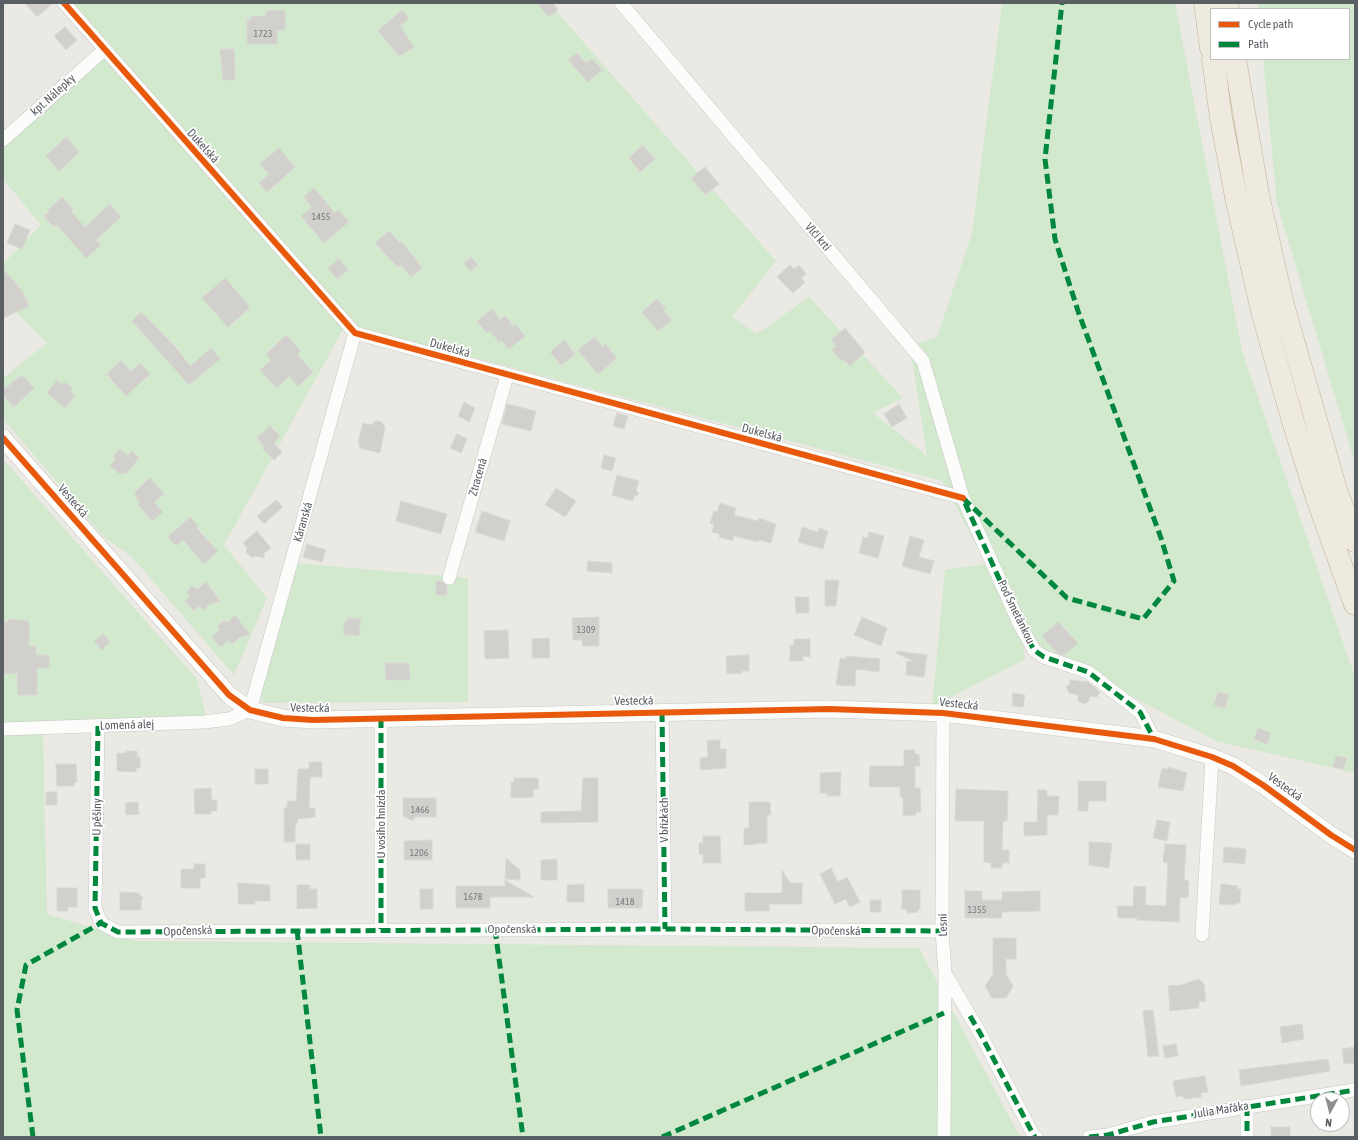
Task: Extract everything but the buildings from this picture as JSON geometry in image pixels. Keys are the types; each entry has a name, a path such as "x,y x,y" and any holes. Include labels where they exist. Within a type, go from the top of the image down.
{"highway":[{"path":"1205,3 1210,40"},
{"path":"1213,60 1237,202 1263,315 1292,418 1315,491 1355,604"},
{"path":"1235,60 1258,195 1283,306 1336,490 1355,541"}],"street":[{"name":"Dukelská","path":"64,3 355,333 507,376 963,498"},
{"name":"Vlčí krtí","path":"621,3 923,361 963,498"},
{"name":"kpt. Nálepky","path":"3,140 104,50"},
{"name":"Káranská","path":"250,710 355,333"},
{"name":"Ztracená","path":"449,578 507,376"},
{"name":"Vestecká","path":"3,438 230,695 250,710 283,718 381,718 829,709 943,713 1154,739 1212,757 1233,766 1263,784 1331,835 1355,850"},
{"name":"Pod Smetánkou","path":"963,498 1019,623 1034,650 1044,657 1088,672 1140,712 1154,739"},
{"name":"Lomená alej","path":"3,729 204,722 229,719 250,710"},
{"name":"V břízkách","path":"662,712 665,929"},
{"name":"Lesní","path":"943,713 942,932 945,973 944,1137"},
{"name":"U vosího hnízda","path":"381,718 381,929"},
{"name":"U pěšiny","path":"95,908 98,726"},
{"path":"1202,935 1212,757"},
{"name":"Opočenská","path":"95,908 101,923 118,932 381,929 665,929 942,932"},
{"path":"945,973 980,1033 1034,1136 1036,1137"},
{"path":"944,1012 955,1009 966,1011"},
{"name":"Julia Mařáka","path":"1088,1137 1108,1135 1153,1122 1355,1090"},
{"path":"1247,1106 1247,1137"}],"green space":[{"path":"72,3 549,3 776,261 732,317 757,334 809,297 903,398 873,413 927,456 910,346 937,337 972,233 1002,3 1175,3 1242,351 1355,677 1355,773 1216,741 1037,646 1020,617 1025,659 932,707 945,570 986,564 942,481 346,324 224,545 267,598 234,675 132,557 103,536 3,419 3,378 47,343 3,299 3,264 41,225 3,179 3,143 115,49"},
{"path":"1258,3 1355,3 1355,458 1353,457 1277,203 1263,60 1350,60 1350,8 1258,8"},
{"path":"3,459 196,678 209,726 43,732 47,914 136,941 919,948 1020,1137 3,1137"},
{"path":"294,563 468,578 468,702 264,703 257,687"}],"marked path":[{"path":"963,498 1067,598 1143,619 1174,581 1161,538 1078,311 1055,239 1045,159 1062,3"},
{"path":"965,503 1019,623 1034,650 1044,657 1088,672 1140,712 1154,739"},
{"path":"662,712 665,929"},
{"path":"381,718 381,929"},
{"path":"98,726 95,908 101,923 118,932 665,929 942,931"},
{"path":"33,1137 17,1010 26,965 101,923"},
{"path":"495,929 523,1137"},
{"path":"297,930 321,1137"},
{"path":"662,1137 944,1013"},
{"path":"970,1016 1034,1136 1036,1137"},
{"path":"1089,1137 1108,1135 1153,1122 1355,1090"},
{"path":"1247,1106 1247,1137"}],"cycle path":[{"path":"64,3 355,333 963,498"},
{"path":"3,438 229,695 250,710 283,718 313,720 829,709 943,713 1154,739 1212,757 1233,766 1263,785 1331,835 1355,850"}]}
